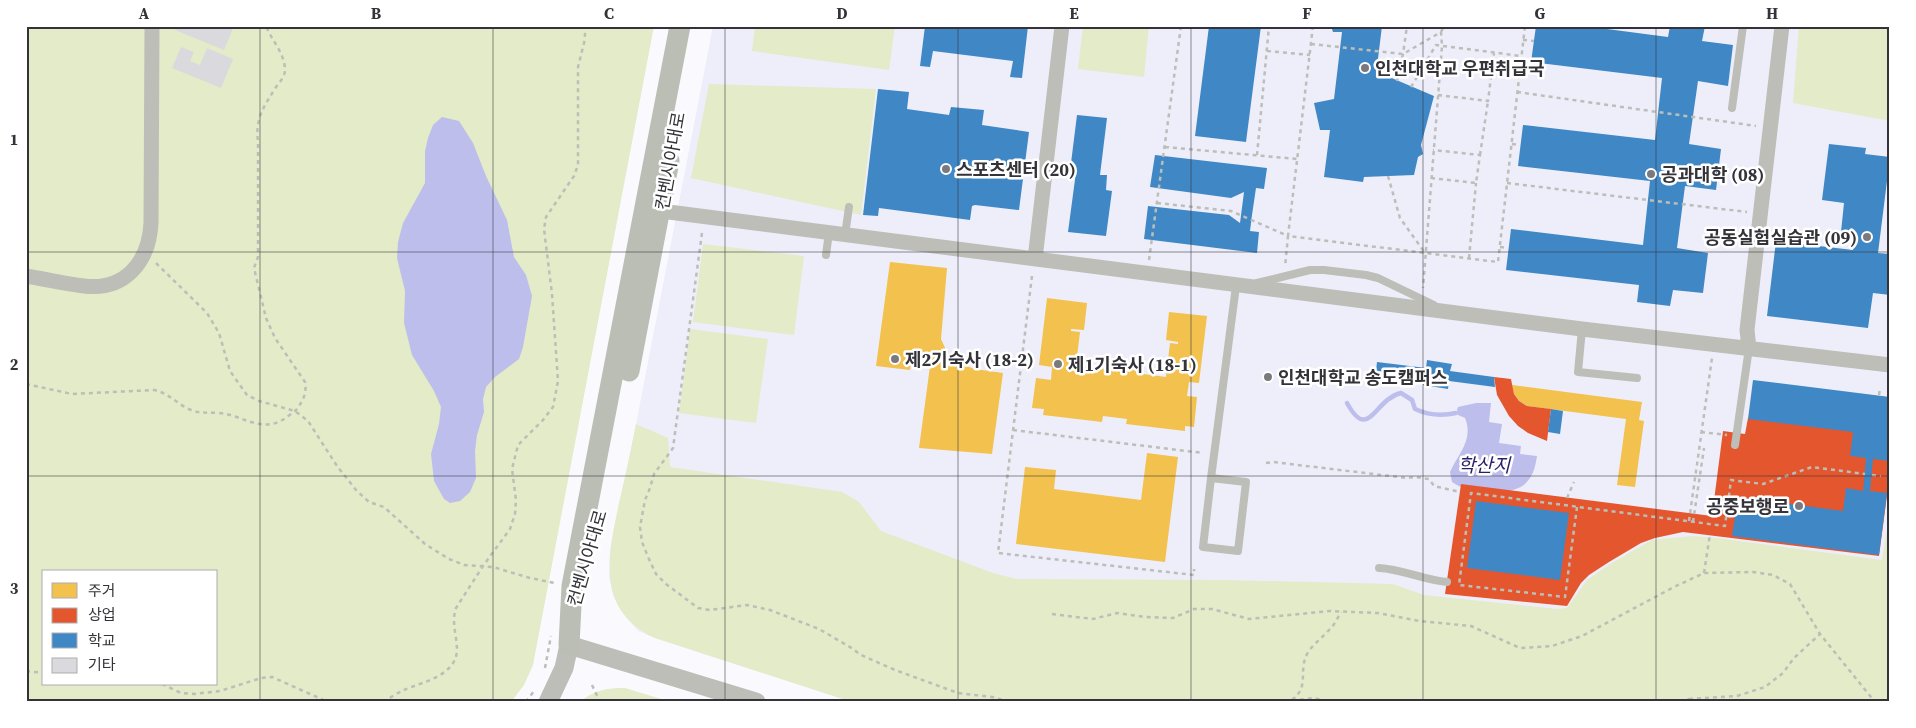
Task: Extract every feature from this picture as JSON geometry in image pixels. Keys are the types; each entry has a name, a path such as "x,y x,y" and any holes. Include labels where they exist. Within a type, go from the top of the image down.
{"main road":[{"name":"컨벤시아대로","path":"570,617 572,586 680,26"},
{"name":"컨벤시아대로","path":"570,617 596,537 661,212 695,26"},
{"path":"569,645 570,617"}],"street":[{"path":"26,276 84,286 100,286 128,275 139,264 146,253 151,223 152,26"},
{"path":"1035,259 1062,26"},
{"path":"1749,348 1747,330 1782,26"},
{"path":"661,212 845,234 1147,275 1890,365"},
{"path":"548,702 564,668 569,645 756,702"}],"lane":[{"path":"1732,108 1743,26"},
{"path":"845,234 849,207"},
{"path":"826,255 828,232"},
{"path":"1211,478 1246,482 1238,551 1203,547 1211,478 1239,286 1310,270 1366,274 1448,312"},
{"path":"1582,329 1578,372 1637,378"},
{"path":"1735,446 1749,348"},
{"path":"1378,568 1396,569 1419,578 1447,582"}],"path":[{"path":"26,384 72,394 154,390 164,392 189,409 204,414 218,413 249,423 267,425 280,421 295,411 305,395 305,382 275,338 266,318 254,268 258,257 258,142 256,128 261,111 283,78 285,71 283,58 266,26"},
{"path":"383,702 439,676 452,664 457,652 454,614 483,566 510,529 515,514 516,500 512,468 518,445 553,407 558,381 552,294 544,230 546,216 574,176 578,165 578,67 586,26"},
{"path":"1147,275 1181,26"},
{"path":"1257,155 1269,26"},
{"path":"1284,276 1313,27 1285,26"},
{"path":"1397,81 1407,26"},
{"path":"1422,299 1442,46 1441,32 1444,26"},
{"path":"1157,203 1231,211 1288,236 1498,262 1525,26"},
{"path":"1311,44 1403,54 1441,32"},
{"path":"1523,40 1534,41"},
{"path":"1411,87 1436,45 1521,56"},
{"path":"1267,51 1310,55"},
{"path":"1469,258 1476,183 1494,53"},
{"path":"1517,92 1770,128"},
{"path":"1438,95 1488,101"},
{"path":"1512,144 1520,145"},
{"path":"1165,147 1297,159"},
{"path":"1433,150 1480,155"},
{"path":"1388,176 1400,218 1425,253"},
{"path":"1431,178 1476,183"},
{"path":"1507,183 1748,212"},
{"path":"702,233 673,448 654,474 645,500 640,527 642,542 656,574 698,608 710,610 747,605 770,610 819,629 861,654 895,670 958,693 992,697 1010,702"},
{"path":"1500,248 1508,248"},
{"path":"146,253 207,313 219,333 230,371 247,395 259,401 295,411 308,421 337,466 356,490 369,502 384,507 425,544 449,559 464,565 494,567 530,578 572,586"},
{"path":"1032,276 998,552 1194,575 1194,569"},
{"path":"1691,522 1712,358"},
{"path":"1879,396 1880,389"},
{"path":"1013,430 1182,450"},
{"path":"1702,432 1736,436"},
{"path":"1691,522 1704,448"},
{"path":"1266,464 1273,462 1407,478 1423,478 1429,479 1434,486 1460,492"},
{"path":"1577,507 1565,597 1459,585 1471,494 1577,507 1725,526 1731,480 1763,484 1812,467 1865,474"},
{"path":"1872,475 1881,476"},
{"path":"1567,498 1574,482"},
{"path":"1704,573 1710,534"},
{"path":"1052,614 1093,618 1117,613 1173,618 1194,609 1212,609 1249,619 1341,612 1378,613 1419,622 1471,626 1520,648 1552,646 1582,636 1704,573 1754,572 1773,575 1790,584 1820,634 1875,702"},
{"path":"1292,700 1299,694 1303,686 1303,669 1308,653 1329,631 1341,612"},
{"path":"1680,702 1737,696 1765,687 1783,673 1794,658 1820,634"},
{"path":"26,671 42,673"},
{"path":"166,686 181,694 194,694 220,691 261,678 272,677 328,702"},
{"path":"592,685 600,702"},
{"path":"1284,702 1313,698 1331,702"}],"shaded area":[{"name":"인천대학교 송도캠퍼스","path":"713,26 1890,26 1890,702 852,702 638,631 626,617 613,595 609,576 610,549"}],"green space":[{"path":"26,26 654,26 533,665 524,685 511,702 26,701"},
{"path":"755,26 895,26 889,70 752,51"},
{"path":"1083,26 1149,26 1144,77 1078,69"},
{"path":"1799,26 1890,26 1890,121 1793,103"},
{"path":"709,84 876,89 861,215 691,178"},
{"path":"703,244 804,256 794,335 693,322"},
{"path":"690,329 768,339 756,423 679,413"},
{"path":"636,424 668,438 670,467 842,492 859,502 881,531 993,573 1017,579 1222,580 1393,584 1424,595 1557,609 1567,608 1587,580 1610,564 1652,540 1692,536 1717,538 1882,560 1890,511 1890,702 852,702 655,638 636,626 623,613 614,597 610,580 610,562 615,523"},
{"path":"625,688 671,702 580,702 601,690"}],"water":[{"path":"442,117 459,121 473,143 507,220 514,257 526,275 532,296 519,359 495,377 486,387 483,399 484,412 477,435 475,451 476,478 470,492 460,501 450,503 444,499 434,481 431,454 439,424 441,407 434,391 412,355 404,323 405,291 397,258 398,242 403,223 425,183 425,151 428,138 433,125"},
{"name":"학산지","path":"1476,403 1491,403 1489,422 1502,424 1499,443 1521,446 1520,454 1537,456 1531,477 1519,488 1503,491 1469,489 1452,482 1450,472 1464,446 1468,433 1465,418 1458,415 1457,410 1458,407"}],"building: 주거":[{"name":"제2기숙사 (18-2)","path":"890,262 947,268 941,339 947,352 963,365 975,369 1003,373 992,454 919,448 931,359 912,357 910,370 876,366"},
{"name":"제1기숙사 (18-1)","path":"1047,298 1087,303 1084,330 1071,329 1071,331 1080,332 1076,365 1106,369 1107,363 1136,366 1136,373 1166,377 1170,343 1178,344 1178,342 1166,340 1169,312 1207,316 1199,383 1189,382 1187,396 1197,397 1194,427 1185,426 1185,431 1126,424 1127,419 1103,416 1102,422 1043,415 1044,409 1032,408 1036,378 1051,380 1052,367 1039,365"},
{"path":"1512,385 1642,402 1639,420 1644,421 1635,487 1617,485 1626,419 1527,406 1519,401 1514,394"},
{"path":"1147,453 1178,457 1165,562 1016,544 1025,467 1056,470 1054,489 1141,500"}],"building: 상업":[{"path":"1494,377 1511,379 1514,394 1519,401 1527,406 1551,409 1547,441 1528,433 1509,416 1497,395"},
{"name":"공중보행로","path":"1856,410 1890,414 1890,473 1879,556 1683,532 1641,543 1609,562 1589,575 1581,583 1567,606 1445,594 1461,484 1712,516 1723,431 1745,434 1748,418 1853,431"}],"building: 학교":[{"path":"925,26 1028,26 1022,78 1010,77 1013,61 933,51 930,67 920,66"},
{"path":"1209,26 1261,26 1246,142 1195,136"},
{"path":"1331,26 1382,26 1376,75 1387,76 1434,96 1421,145 1423,154 1418,157 1414,175 1364,177 1363,182 1324,177 1330,130 1320,130 1314,103 1334,99 1342,32 1333,32"},
{"name":"공과대학 (08)","path":"1536,26 1584,26 1668,37 1670,26 1705,26 1702,41 1733,45 1728,86 1698,81 1689,144 1721,149 1716,190 1685,186 1677,248 1708,253 1703,293 1673,290 1670,306 1637,302 1639,285 1506,270 1511,229 1643,245 1650,181 1518,166 1523,125 1655,140 1662,78 1531,62"},
{"name":"스포츠센터 (20)","path":"878,89 909,92 907,109 949,115 951,107 984,110 982,125 1029,132 1019,210 975,205 972,206 970,220 879,208 878,216 863,215"},
{"path":"1077,115 1107,118 1100,175 1107,175 1106,190 1112,191 1106,236 1068,232 1076,172 1070,171"},
{"name":"공동실험실습관 (09)","path":"1829,144 1866,148 1865,154 1890,157 1878,253 1890,254 1890,295 1873,293 1868,328 1767,316 1776,241 1853,250 1855,234 1841,232 1844,203 1822,200"},
{"path":"1155,155 1267,168 1264,189 1256,188 1250,231 1259,232 1257,253 1144,239 1148,206 1229,215 1240,223 1244,192 1231,198 1150,187"},
{"path":"1427,360 1452,364 1450,371 1494,377 1495,387 1449,381 1448,389 1423,385 1425,377 1376,371 1377,362 1426,368"},
{"path":"1753,380 1890,397 1890,461 1873,459 1870,491 1887,493 1879,555 1732,536 1738,497 1843,511 1846,488 1863,491 1866,458 1850,456 1853,432 1748,419"},
{"path":"1551,409 1563,411 1560,434 1548,432"},
{"path":"1476,501 1569,513 1560,580 1467,568"}],"building: 기타":[{"path":"177,26 234,26 224,50 175,30"},
{"path":"181,47 194,52 190,61 200,65 207,48 233,59 221,88 172,68"}],"waterway":[{"path":"1347,403 1361,419 1367,419 1384,403 1401,393 1412,400 1415,409 1425,413 1456,413"}],"place":[{"name":"인천대학교 우편취급국","path":"1365,68"},
{"name":"스포츠센터 (20)","path":"946,169"},
{"name":"공과대학 (08)","path":"1651,174"},
{"name":"공동실험실습관 (09)","path":"1867,237"},
{"name":"제2기숙사 (18-2)","path":"895,359"},
{"name":"제1기숙사 (18-1)","path":"1058,364"},
{"name":"인천대학교 송도캠퍼스","path":"1268,377"},
{"name":"공중보행로","path":"1799,506"}]}
